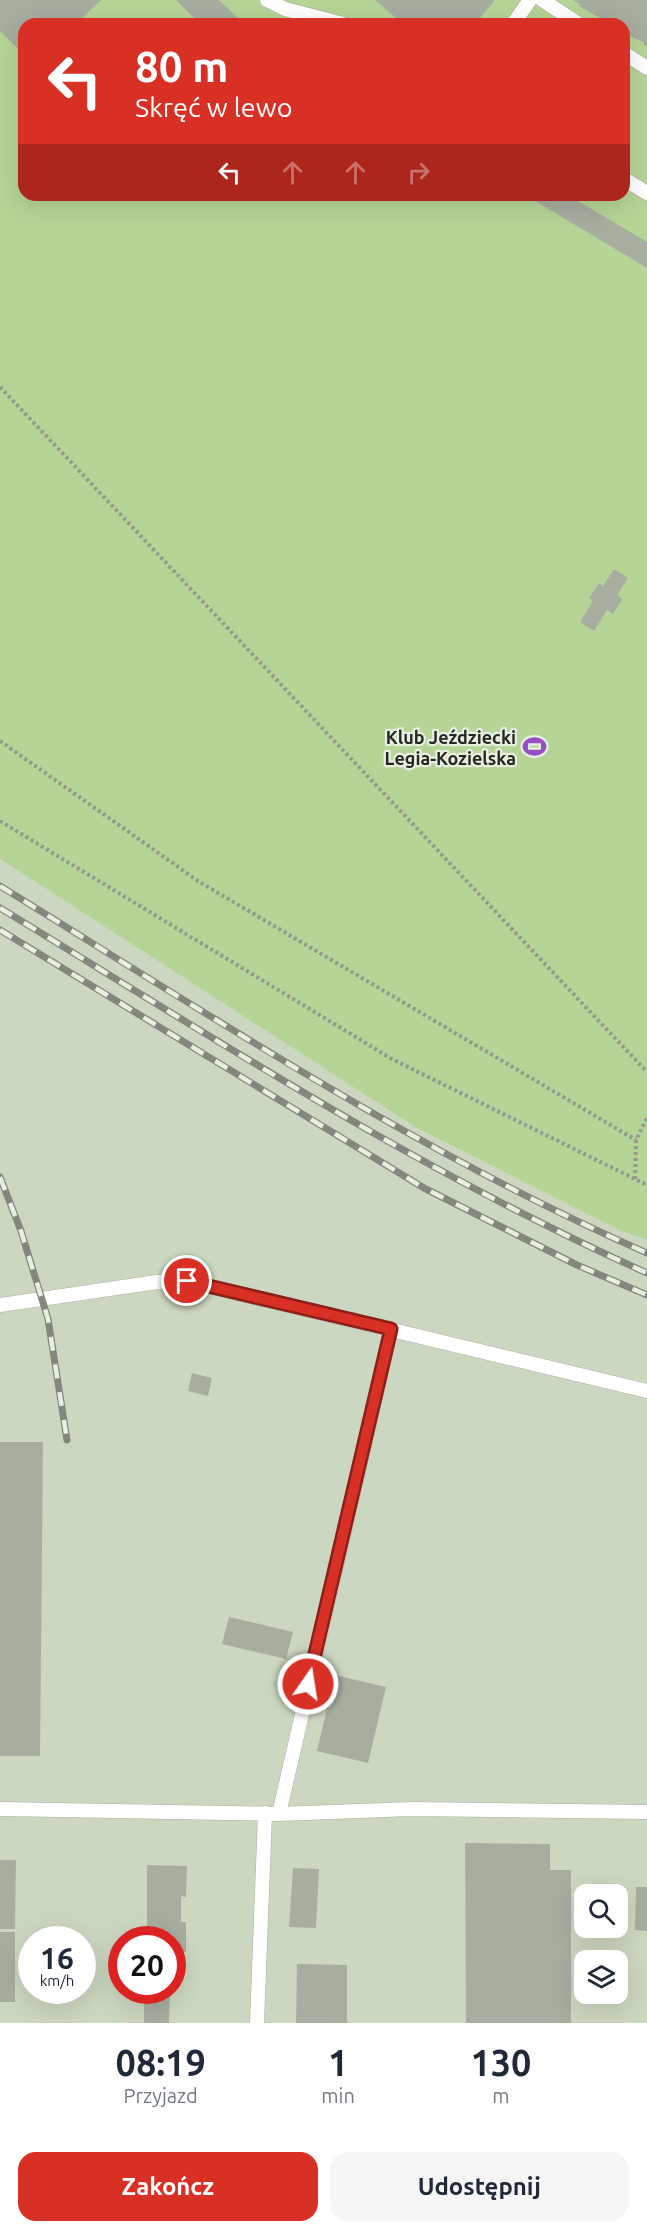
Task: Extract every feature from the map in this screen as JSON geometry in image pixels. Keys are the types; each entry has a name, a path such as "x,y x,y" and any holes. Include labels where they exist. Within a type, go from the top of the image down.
{"lane":[{"path":"267,0 285,9 320,18"},
{"path":"517,18 530,0"},
{"path":"542,0 570,18"},
{"path":"630,57 647,68"},
{"path":"630,183 647,193"},
{"path":"0,1305 157,1282 187,1281 647,1391"},
{"path":"257,2023 272,1813 391,1329"},
{"path":"0,1809 272,1813 411,1809 647,1812"}],"path":[{"path":"0,387 647,1072"},
{"path":"0,741 198,881 636,1140"},
{"path":"0,821 392,1059 647,1185"},
{"path":"635,1179 636,1140 647,1118"}],"shaded area":[{"path":"0,859 415,1127 619,1230 647,1240 647,2023 0,2023"}],"green space":[{"path":"0,0 647,0 647,1240 619,1230 415,1127 0,859"}],"building":[{"path":"0,0 101,0 82,18 18,18 18,49 0,31"},
{"path":"176,0 219,0 238,18 194,18"},
{"path":"375,0 495,0 480,18 396,18"},
{"path":"573,0 647,0 647,45 645,46 643,42 630,36 630,18 600,18 579,6 580,4"},
{"path":"535,201 578,201 647,242 647,268"},
{"path":"614,569 628,578 617,595 622,599 613,614 607,610 594,631 580,622 593,601 589,598 599,583 603,586"},
{"path":"192,1373 212,1378 208,1396 188,1391"},
{"path":"0,1442 43,1442 40,1756 0,1756"},
{"path":"229,1617 293,1632 286,1659 222,1644"},
{"path":"335,1675 386,1687 368,1763 317,1751"},
{"path":"465,1843 550,1844 550,1870 571,1870 571,2023 466,2023"},
{"path":"0,1860 16,1860 15,1929 0,1929"},
{"path":"147,1865 187,1866 186,1897 181,1896 181,1922 186,1922 186,1926 147,1926"},
{"path":"293,1868 319,1869 316,1928 289,1927"},
{"path":"636,1887 647,1887 647,1931 635,1930"},
{"path":"0,1932 15,1932 15,2002 0,2002"},
{"path":"297,1964 347,1965 347,2023 296,2023"},
{"path":"144,2004 170,2004 169,2023 144,2023"}],"railway":[{"path":"0,886 237,1033 398,1127 479,1172 647,1253"},
{"path":"0,908 238,1054 398,1147 480,1192 647,1273"},
{"path":"0,930 424,1188 577,1265 647,1295"},
{"path":"0,1177 21,1231 48,1319 67,1440"}],"place":[{"name":"Klub Jeździecki Legia-Kozielska","path":"534,747"}],"route":[{"path":"187,1281 391,1329 308,1684"}]}
